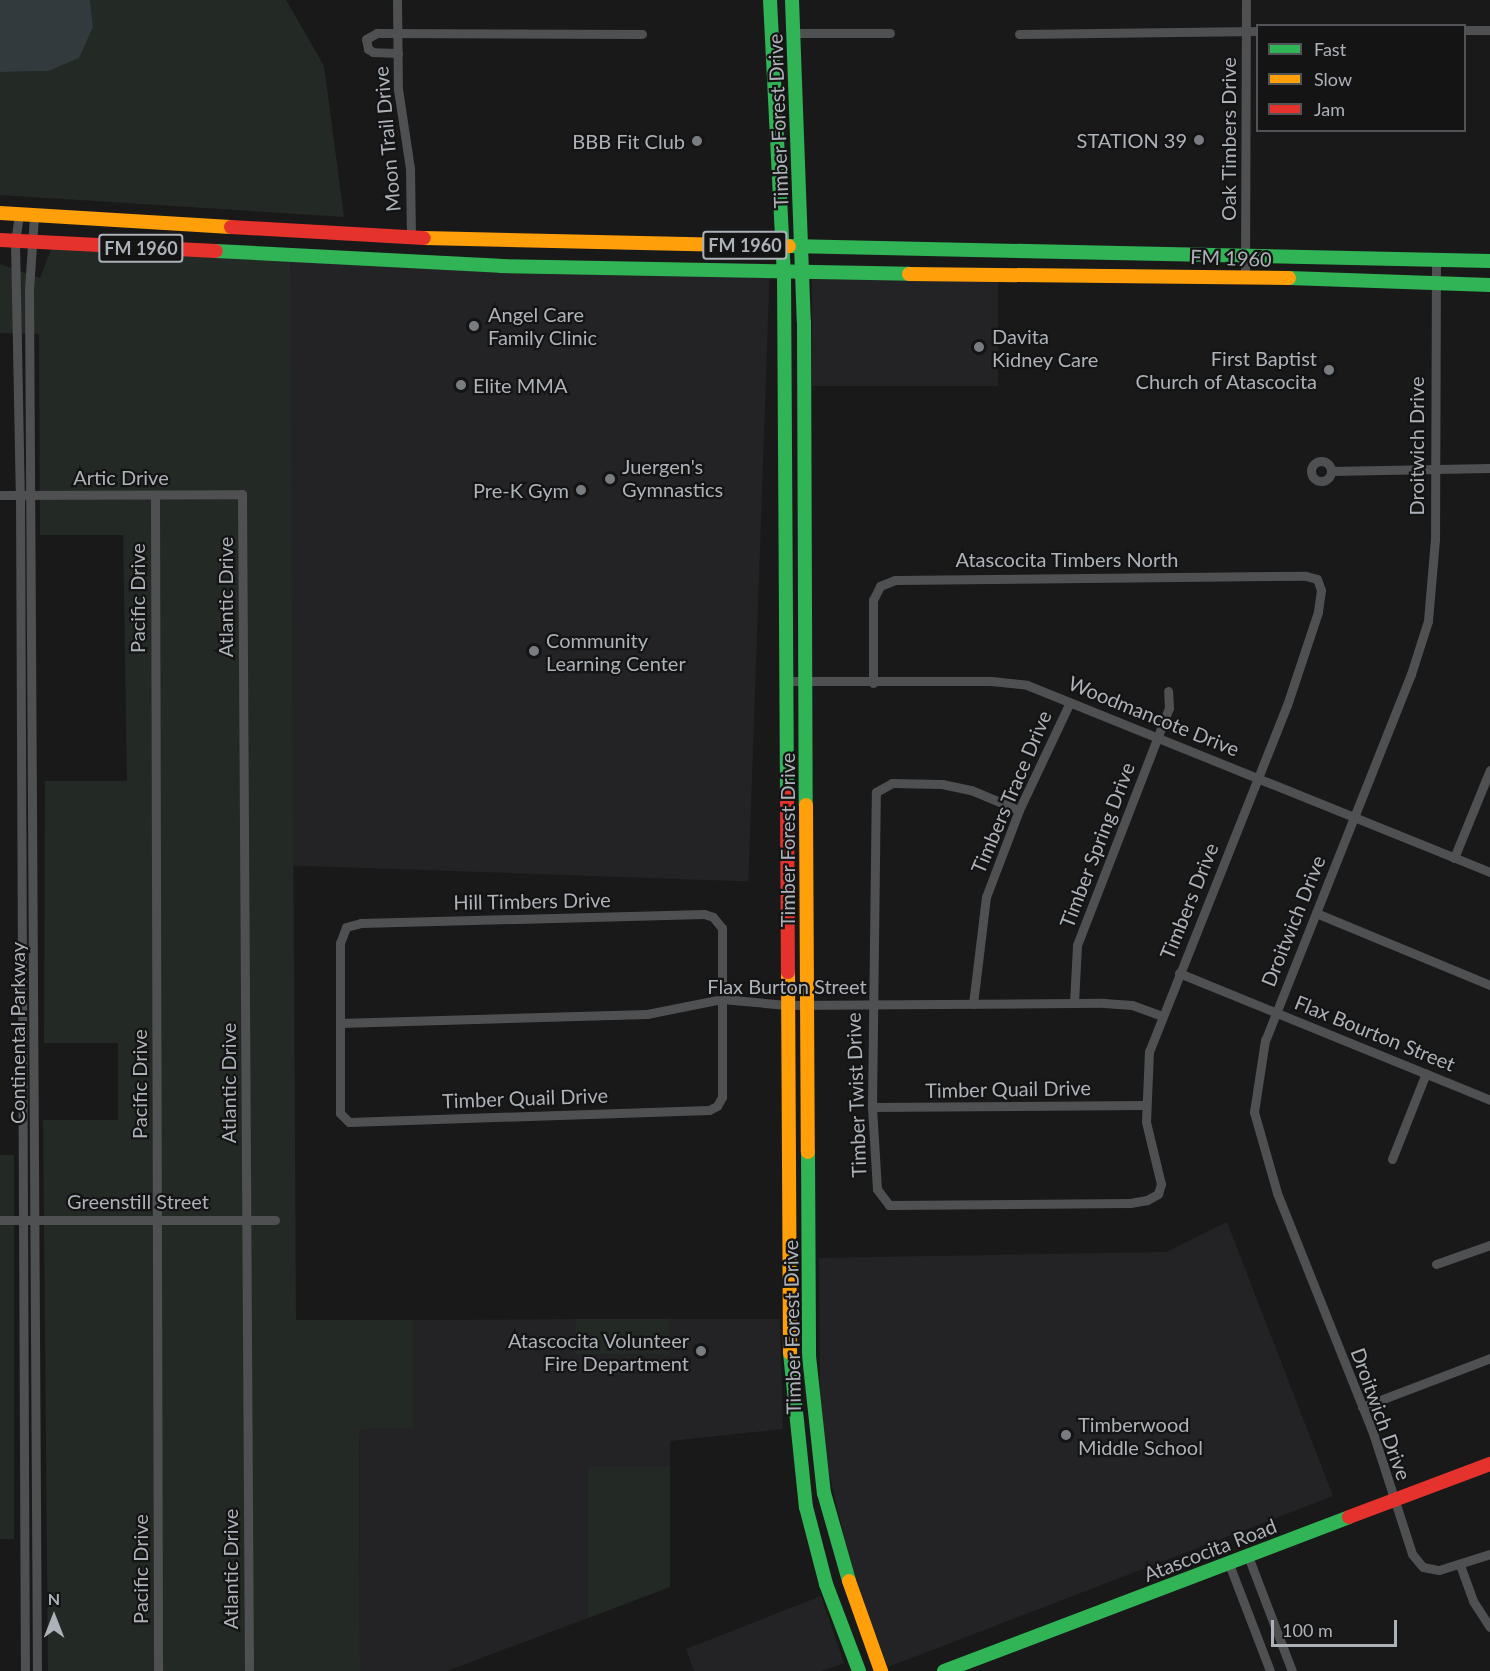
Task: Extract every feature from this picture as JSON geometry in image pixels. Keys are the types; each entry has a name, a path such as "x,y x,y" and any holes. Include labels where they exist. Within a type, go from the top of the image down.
{"main road":[{"name":"Timber Forest Drive","path":"770,0 784,246 783,424 791,1409 798,1468 815,1544 859,1671"},
{"name":"Timber Forest Drive","path":"792,0 799,98 805,424 809,1356 816,1441 836,1544 881,1671"},
{"path":"776,97 799,98"},
{"name":"FM 1960","path":"0,213 411,238 1490,261"},
{"path":"365,257 379,250 405,249 411,238"},
{"path":"403,262 413,252 442,248 461,239"},
{"name":"FM 1960","path":"0,240 365,257 403,262 500,266 784,273 1245,278 1490,285"},
{"path":"783,424 805,424"},
{"path":"784,509 805,509"},
{"path":"786,851 807,851"},
{"name":"Atascocita Road","path":"944,1671 1490,1464"}],"street":[{"name":"Moon Trail Drive","path":"398,0 398,89 412,195 411,238"},
{"name":"Oak Timbers Drive","path":"1245,278 1246,0"},
{"path":"1466,30 1490,30"},
{"path":"1019,34 1256,32"},
{"path":"794,33 890,33"},
{"path":"398,53 373,52 366,44 370,34 642,34"},
{"name":"Continental Parkway","path":"19,214 15,242 20,495 25,1220 25,1671"},
{"name":"Continental Parkway","path":"34,216 29,290 33,495 37,1671"},
{"name":"Droitwich Drive","path":"1436,260 1434,565 1428,621 1411,675 1276,1012 1259,1061 1253,1101 1255,1123 1277,1193 1362,1407 1392,1502 1412,1554 1430,1569 1460,1565"},
{"path":"1331,471 1490,468"},
{"name":"Artic Drive","path":"0,495 242,494"},
{"name":"Atlantic Drive","path":"242,494 249,1671"},
{"name":"Pacific Drive","path":"155,496 158,1671"},
{"name":"Atascocita Timbers North","path":"873,683 873,600 880,586 895,580 1306,576 1317,579 1321,590 1317,615"},
{"name":"Timbers Drive","path":"937,1203 1146,1201 1158,1194 1161,1184 1144,1105 1149,1051 1257,777 1317,615"},
{"name":"Woodmancote Drive","path":"786,681 1010,682 1070,702 1490,872"},
{"name":"Timber Spring Drive","path":"1074,1003 1077,945 1086,916 1169,708 1168,691"},
{"name":"Timbers Trace Drive","path":"973,1004 986,897 1019,810 1070,702"},
{"path":"1454,858 1490,770"},
{"name":"Timber Twist Drive","path":"937,1203 897,1207 883,1201 878,1189 872,1107 870,1004 873,822 876,792 892,783 956,786 1019,810"},
{"path":"1316,913 1490,985"},
{"name":"Hill Timbers Drive","path":"340,1023 340,943 345,927 361,923 704,914 718,921 722,928 722,999"},
{"name":"Flax Bourton Street","path":"1179,973 1490,1100"},
{"name":"Flax Burton Street","path":"340,1023 647,1014 722,999 787,1005 1125,1004 1162,1016"},
{"name":"Timber Quail Drive","path":"340,1023 340,1111 349,1122 709,1110 717,1106 722,1097 722,999"},
{"path":"1392,1159 1426,1073"},
{"name":"Timber Quail Drive","path":"872,1107 1144,1105"},
{"name":"Greenstill Street","path":"0,1220 36,1218 158,1221 275,1220"},
{"path":"1436,1264 1490,1245"},
{"path":"1362,1407 1490,1358"},
{"path":"1490,1554 1460,1565 1473,1601 1490,1627"},
{"path":"1248,1556 1292,1671"},
{"path":"1228,1564 1270,1671"}],"shaded area":[{"path":"0,0 90,0 93,27 79,58 48,71 0,72"},
{"path":"90,0 286,0 324,66 344,217 0,195 0,72 48,71 93,27"},
{"path":"52,247 290,254 296,1320 413,1320 413,1428 359,1429 360,1671 48,1671 43,1120 118,1120 118,1043 44,1043 45,781 127,781 123,535 40,535 39,334 0,333 0,264 40,278"},
{"path":"290,254 770,271 748,881 269,865"},
{"path":"812,268 998,268 998,386 812,386"},
{"path":"0,1155 14,1155 14,1539 0,1539"},
{"name":"Timberwood Middle School","path":"1227,1222 1333,1496 888,1667 854,1578 826,1461 820,1409 819,1258 1166,1252"},
{"path":"576,1319 577,1354 669,1354 669,1319 780,1319 783,1429 670,1441 670,1467 588,1467 588,1618 447,1671 360,1671 359,1428 413,1427 413,1320"},
{"path":"576,1319 669,1319 669,1354 576,1354"},
{"path":"588,1467 670,1467 670,1587 588,1618"},
{"path":"821,1596 844,1663 822,1671 694,1671 686,1649"}],"traffic: fast":[{"path":"770,0 784,273 787,794"},
{"path":"792,0 804,322 806,805"},
{"path":"789,246 1490,261"},
{"path":"216,251 500,266 909,274"},
{"path":"1289,278 1490,285"},
{"path":"808,1152 809,1356 824,1493 849,1581"},
{"path":"790,1353 806,1507 826,1584 859,1671"},
{"path":"944,1671 1349,1517"}],"traffic: slow":[{"path":"0,213 231,227"},
{"path":"424,238 789,246"},
{"path":"909,274 1289,278"},
{"path":"806,805 808,1152"},
{"path":"788,972 790,1353"},
{"path":"849,1581 881,1671"}],"traffic: jam":[{"path":"231,227 424,238"},
{"path":"0,240 216,251"},
{"path":"787,794 788,972"},
{"path":"1349,1517 1490,1464"}],"place":[{"name":"STATION 39","path":"1199,140"},
{"name":"BBB Fit Club","path":"697,141"},
{"name":"Angel Care Family Clinic","path":"474,326"},
{"name":"Davita Kidney Care","path":"979,347"},
{"name":"First Baptist Church of Atascocita","path":"1329,370"},
{"name":"Elite MMA","path":"461,385"},
{"name":"Juergen's Gymnastics","path":"610,479"},
{"name":"Pre-K Gym","path":"581,490"},
{"name":"Community Learning Center","path":"534,651"},
{"name":"Atascocita Volunteer Fire Department","path":"701,1351"},
{"name":"Timberwood Middle School","path":"1066,1435"}]}
